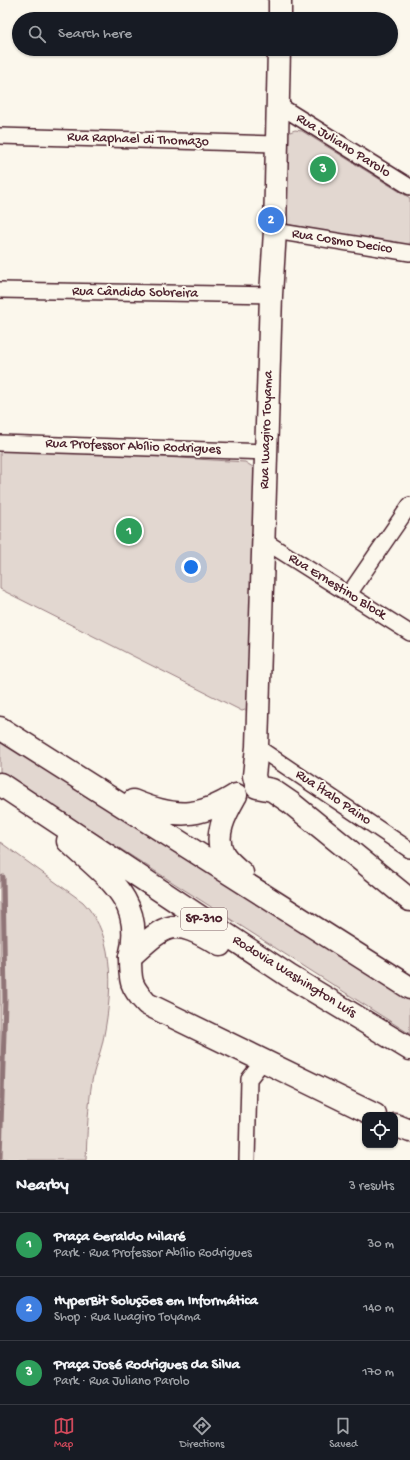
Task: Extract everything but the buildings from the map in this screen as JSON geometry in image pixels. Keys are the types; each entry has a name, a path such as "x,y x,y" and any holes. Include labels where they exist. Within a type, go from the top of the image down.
{"main road":[{"path":"280,0 280,12"},
{"name":"Rua Iwagiro Toyama","path":"257,787 254,776 257,747 271,295 275,231 275,144 279,56"},
{"path":"0,728 410,988"},
{"path":"42,755 121,796 158,811 185,814 203,812 222,804 236,795 257,787 272,790 291,803 410,900"},
{"name":"Rodovia Washington Luís","path":"0,784 289,976 410,1049"},
{"path":"236,795 224,818 221,829 220,842 223,854 241,873 317,928"},
{"path":"30,803 94,866 116,885 124,897 134,929 134,940 130,957 130,981 138,994 147,1004 369,1112"},
{"path":"130,957 153,936 166,927 183,926 241,957 289,976"},
{"path":"398,1125 410,1131"}],"street":[{"name":"Rua Juliano Parolo","path":"277,104 410,188"},
{"name":"Rua Raphael di Thomazo","path":"0,136 275,144"},
{"name":"Rua Cosmo Decico","path":"275,231 410,253"},
{"name":"Rua Cândido Sobreira","path":"0,290 271,295"},
{"name":"Rua Professor Abílio Rodrigues","path":"0,443 266,452"},
{"path":"349,594 410,505"},
{"name":"Rua Ernestino Block","path":"264,540 410,633"},
{"name":"Rua Ítalo Paino","path":"257,747 410,850"},
{"path":"247,1160 249,1079 263,1061"}],"shaded area":[{"path":"295,130 302,131 410,198 410,246 290,225 284,222 287,135"},
{"path":"0,447 245,462 256,469 248,709 242,711 0,589"},
{"path":"0,740 410,1000 410,1034 0,772"},
{"path":"0,842 83,902 94,917 102,933 107,951 110,989 102,1045 92,1081 86,1160 0,1160"}],"waterway":[{"path":"0,1158 5,1001 3,877"}],"place":[{"name":"Praça José Rodrigues da Silva","path":"323,169"},
{"name":"HyperBit Soluções em Informática","path":"271,220"},
{"name":"Praça Geraldo Milaré","path":"129,531"}]}
